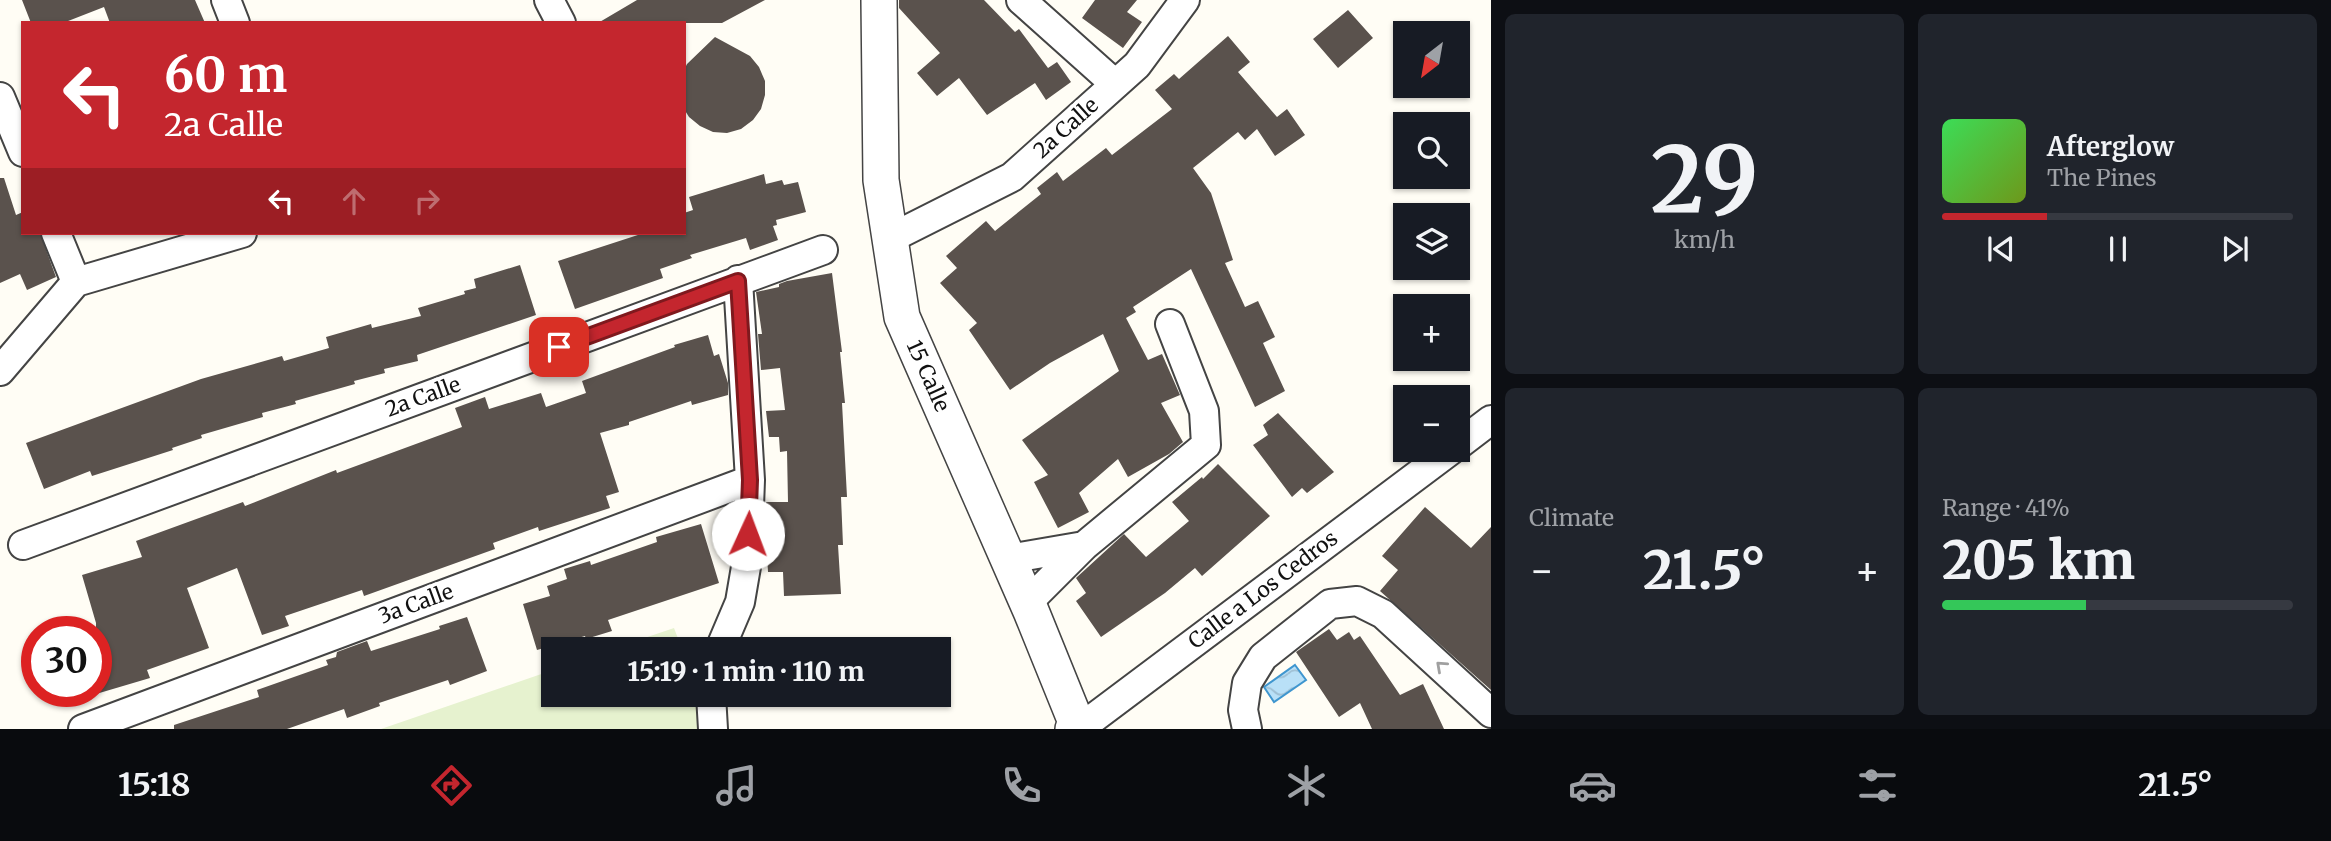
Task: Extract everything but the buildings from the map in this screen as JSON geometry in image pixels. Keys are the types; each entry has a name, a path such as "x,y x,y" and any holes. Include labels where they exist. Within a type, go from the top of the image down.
{"street":[{"path":"226,0 234,21"},
{"path":"549,0 560,21"},
{"name":"15 Calle","path":"879,0 881,180 902,317 1027,603 1077,728"},
{"path":"1021,0 1115,85"},
{"name":"2a Calle","path":"890,239 1012,177 1137,65 1185,0"},
{"path":"0,97 21,147"},
{"path":"57,235 76,282"},
{"path":"0,371 76,282 235,235"},
{"name":"2a Calle","path":"23,545 823,250"},
{"path":"725,637 740,602 747,561 750,480 738,281"},
{"path":"1027,603 1084,546 1206,445 1204,411 1170,324"},
{"path":"1470,436 1491,420"},
{"name":"Calle a Los Cedros","path":"1077,728 1435,462"},
{"name":"3a Calle","path":"83,729 750,480"},
{"path":"1008,559 1084,546"},
{"path":"1247,729 1243,710 1247,682 1263,657 1330,604 1357,601 1384,614 1491,713"},
{"path":"712,707 713,729"}],"green space":[{"path":"674,628 677,637 647,637"},
{"path":"541,674 541,707 702,707 709,729 381,729"}],"water":[{"path":"1295,665 1306,680 1274,702 1264,687"}],"route":[{"path":"559,347 738,281 750,480 748,534"}]}
